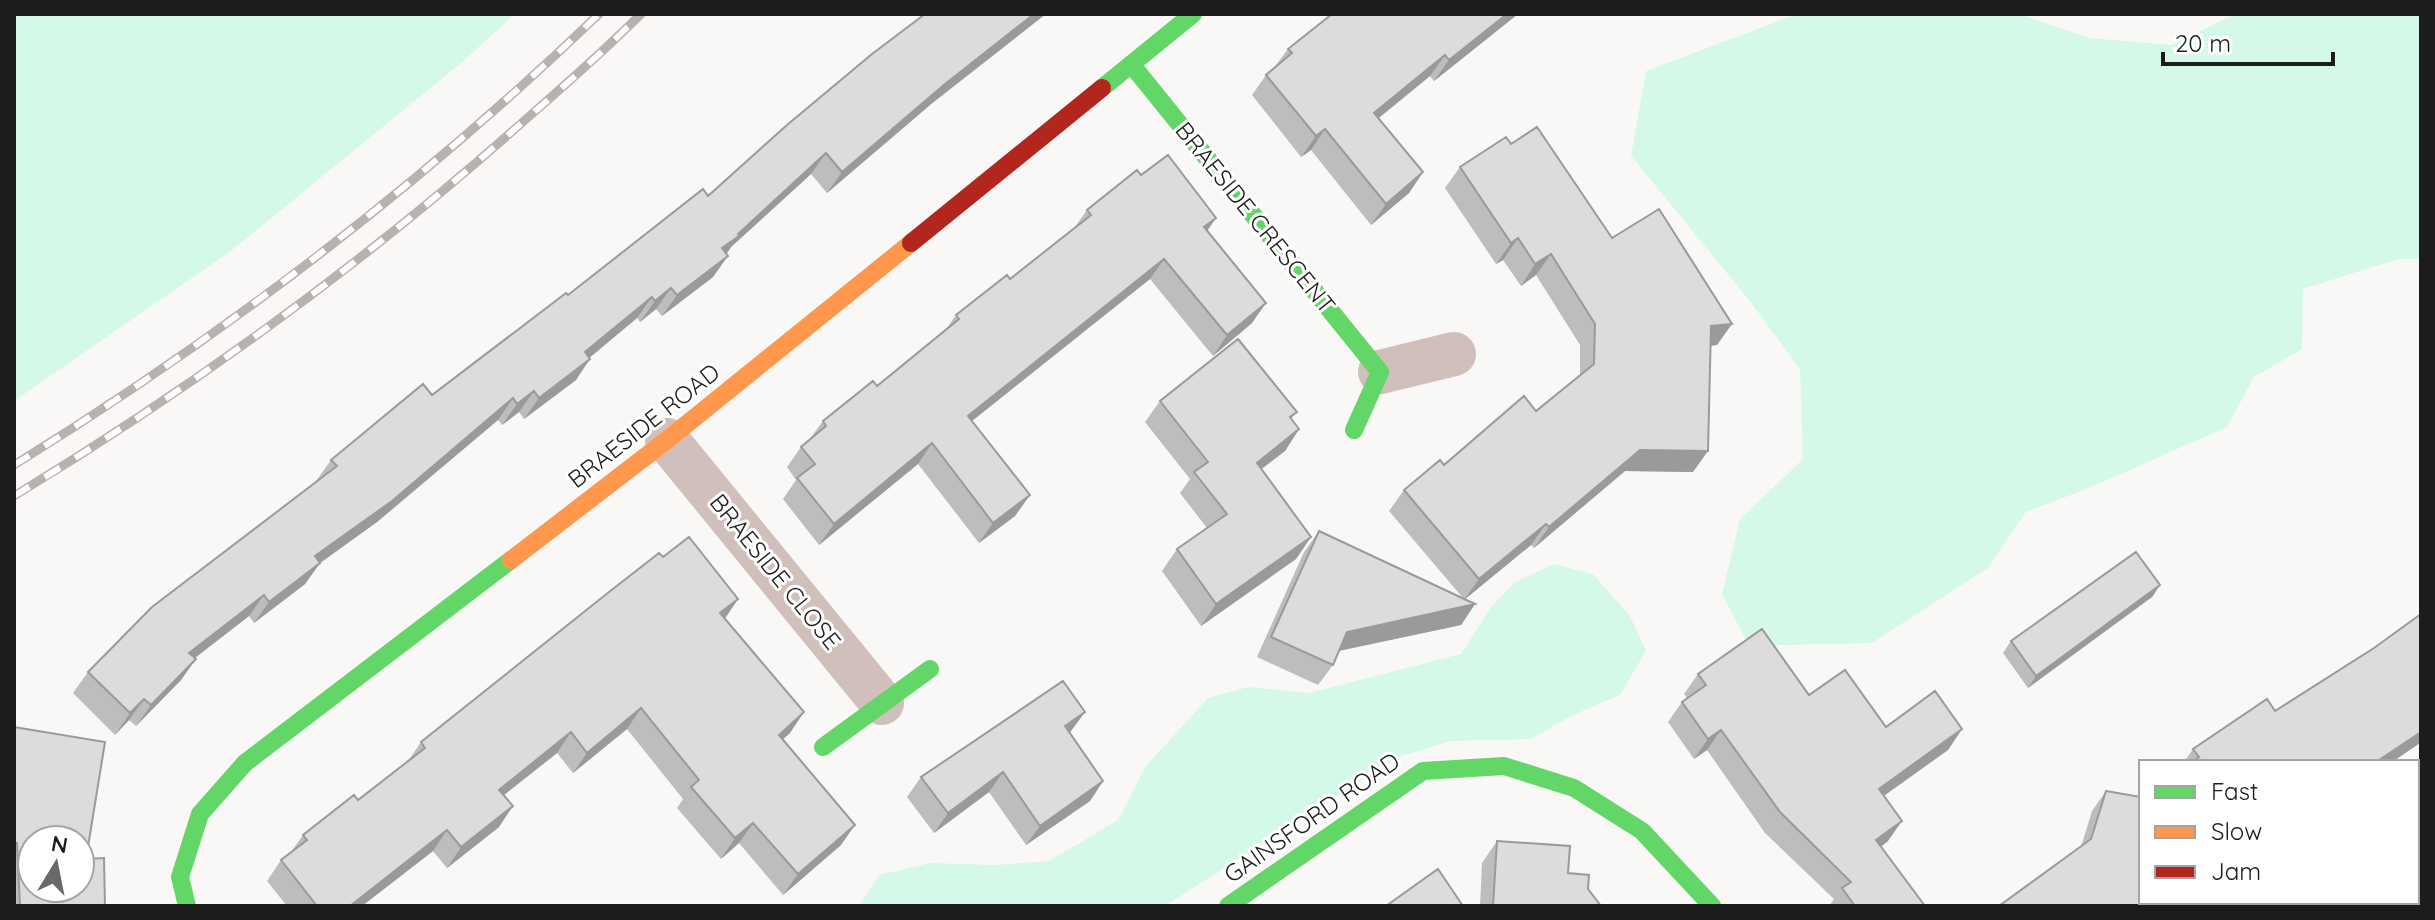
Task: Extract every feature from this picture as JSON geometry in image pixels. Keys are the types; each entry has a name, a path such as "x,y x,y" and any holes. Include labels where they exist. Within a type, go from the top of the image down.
{"street":[{"name":"BRAESIDE ROAD","path":"187,906 180,877 200,814 245,763 667,440 1193,14"},
{"name":"BRAESIDE CRESCENT","path":"1131,64 1380,372"},
{"path":"1354,430 1380,372 1454,354"},
{"name":"BRAESIDE CLOSE","path":"667,440 882,703"},
{"path":"823,747 930,669"},
{"name":"GAINSFORD ROAD","path":"1228,906 1423,771 1504,766 1574,788 1642,831 1712,906"}],"green space":[{"path":"14,14 515,14 461,63 231,251 14,401"},
{"path":"1797,14 2019,14 2090,38 2171,45 2235,14 2421,14 2421,259 2398,259 2303,289 2302,349 2254,377 2227,427 2089,488 2026,512 1988,568 1872,643 1749,646 1722,594 1740,519 1803,459 1800,369 1749,300 1631,156 1646,71"},
{"path":"1554,564 1593,574 1630,616 1646,651 1620,695 1571,716 1531,739 1451,741 1398,757 1165,906 859,906 879,875 930,863 996,865 1049,861 1118,820 1145,767 1208,698 1248,687 1309,693 1461,654 1491,607 1515,582"}],"building":[{"path":"925,14 1034,14 945,84 842,172 826,153 739,236 722,248 728,256 677,295 671,288 655,301 652,297 585,352 590,359 539,398 534,391 517,404 513,398 392,501 315,556 320,563 269,602 264,595 189,653 196,659 151,705 144,699 130,713 88,672 152,607 337,466 331,460 423,384 432,395 566,293 568,295 703,189 708,196 787,125"},
{"path":"1332,14 1507,14 1449,60 1445,55 1374,113 1423,172 1386,204 1325,129 1316,136 1266,75 1292,53 1288,49"},
{"path":"1537,127 1612,238 1659,209 1732,324 1711,326 1708,451 1640,450 1549,527 1546,524 1479,579 1404,490 1440,460 1444,465 1524,396 1536,411 1594,364 1595,324 1551,254 1535,264 1518,238 1511,243 1460,167 1506,137 1511,144"},
{"path":"1168,155 1216,218 1204,227 1266,303 1227,335 1164,259 968,416 1030,495 993,523 932,443 834,524 797,478 815,464 801,447 826,426 823,421 873,381 877,386 959,319 956,315 1007,275 1010,279 1091,215 1087,210 1137,170 1141,175"},
{"path":"1238,339 1297,412 1290,417 1299,429 1257,463 1311,537 1216,604 1177,549 1227,514 1194,472 1208,462 1160,401"},
{"path":"1319,531 1475,604 1347,632 1333,665 1271,637"},
{"path":"689,537 738,599 720,613 804,712 779,735 855,825 798,874 753,823 735,838 691,787 699,780 641,708 587,753 571,732 499,790 513,806 461,847 447,830 350,906 317,906 281,860 307,840 303,835 354,795 358,800 425,748 421,742 609,592 659,553 663,557"},
{"path":"2136,552 2160,585 2036,676 2011,641"},
{"path":"2421,614 2421,732 2379,760 2195,760 2199,757 2193,749 2267,699 2275,711"},
{"path":"1762,629 1809,695 1845,670 1886,727 1935,691 1962,729 1879,789 1902,821 1876,840 1925,906 1855,906 1842,888 1851,882 1780,812 1721,730 1708,739 1682,702 1706,685 1698,674"},
{"path":"1063,681 1085,712 1065,726 1103,781 1040,826 1003,772 948,813 921,777"},
{"path":"14,727 105,742 92,824 16,824 16,843"},
{"path":"2106,791 2139,797 2139,904 2171,904 1999,906 2091,839"},
{"path":"1497,841 1570,846 1568,873 1589,875 1588,889 1601,906 1493,906"},
{"path":"96,858 104,858 105,906 20,906 96,904"},
{"path":"1438,869 1463,906 1386,906"}],"railway":[{"path":"14,465 169,364 318,255 462,138 599,14"},
{"path":"14,496 214,366 342,272 465,172 641,14"}],"traffic: fast":[{"path":"1102,88 1193,14"},
{"path":"1131,64 1380,372 1354,430"},
{"path":"187,906 180,877 200,814 245,763 511,560"},
{"path":"823,747 930,669"},
{"path":"1228,906 1423,771 1504,766 1574,788 1642,831 1712,906"}],"traffic: slow":[{"path":"511,560 667,440 911,243"}],"traffic: jam":[{"path":"911,243 1102,88"}]}
